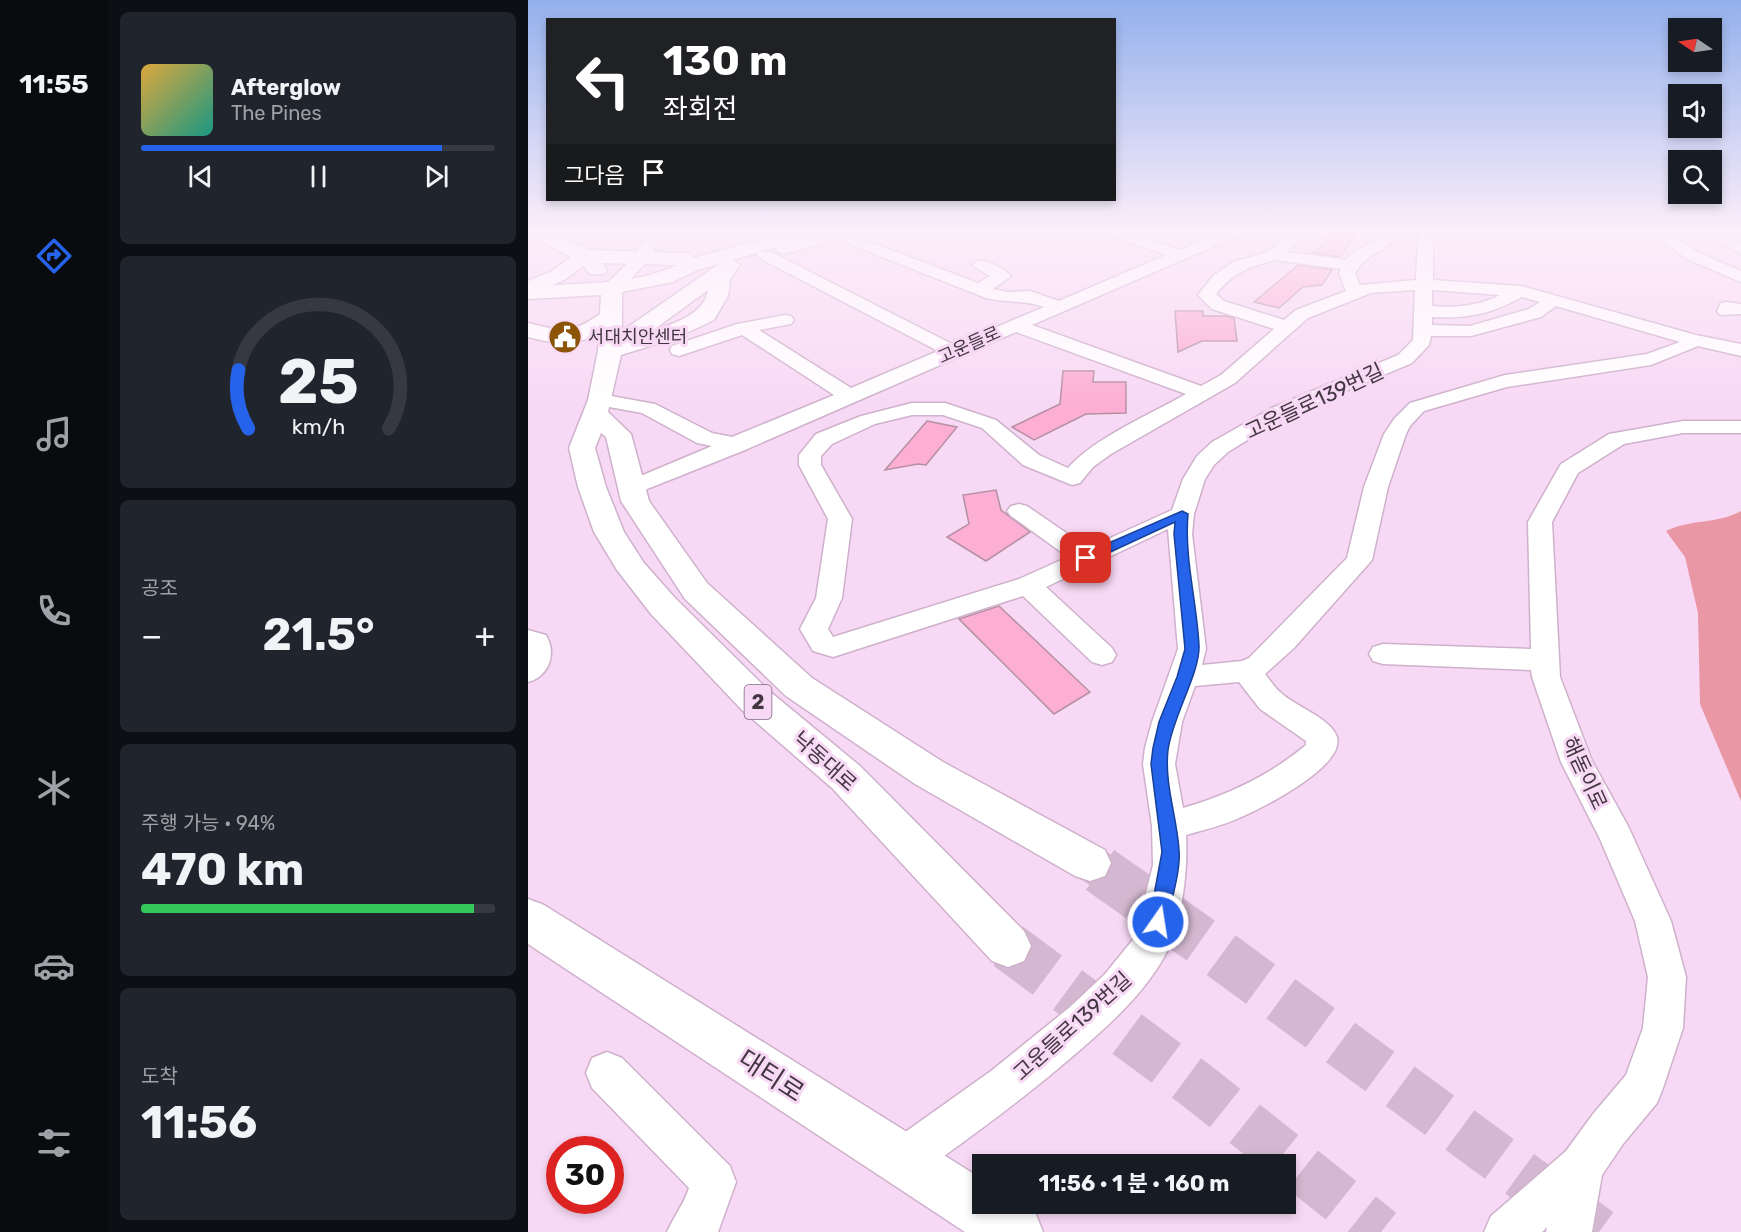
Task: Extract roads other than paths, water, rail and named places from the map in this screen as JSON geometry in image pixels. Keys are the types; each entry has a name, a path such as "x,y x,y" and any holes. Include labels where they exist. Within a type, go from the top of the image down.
{"main road":[{"path":"528,293 587,289"},
{"name":"낙동대로","path":"612,289 610,351 598,408 582,448 592,487 609,532 633,570 663,606 755,699 846,777 1008,946"},
{"path":"610,351 668,333 706,315 718,296 719,289"},
{"path":"528,330 548,336 574,338 594,330 611,316"},
{"name":"낙동대로","path":"598,408 618,434 635,501 696,591 799,687 929,773 1090,863"},
{"name":"대티로","path":"528,919 1015,1232"}],"street":[{"path":"848,289 954,352"},
{"path":"982,289 1007,297 1030,296 1060,307"},
{"name":"고운들로","path":"632,489 1100,289"},
{"path":"1211,289 1207,295 1218,305 1287,327"},
{"path":"1182,514 1028,585 833,647 823,644 814,629 830,597 840,519 810,465 810,455 814,447 838,432 894,412 929,408 945,409 989,424 1030,460 1072,478 1084,462 1102,449 1228,379 1302,314 1364,289"},
{"path":"1372,289 1424,308 1471,331 1535,313 1554,300"},
{"name":"고운들로139번길","path":"902,1160 1006,1086 1084,1021 1136,968 1150,946 1158,922 1170,865 1169,826 1159,764 1167,722 1192,649 1180,534 1182,514 1194,479 1211,454 1279,412 1405,359 1422,341 1424,289"},
{"path":"1424,308 1457,313 1490,307 1521,291"},
{"path":"1424,308 1521,291 1695,340 1741,349"},
{"path":"679,350 762,322 785,320"},
{"path":"1015,325 1202,393"},
{"path":"743,328 850,396"},
{"path":"1184,677 1246,671 1259,665 1359,560 1376,487 1395,434 1401,423 1417,407 1504,381 1651,359 1686,346 1695,340"},
{"path":"598,408 648,408 705,438 737,445"},
{"name":"해돋이로","path":"1569,1232 1582,1167 1608,1129 1642,1088 1663,1028 1667,976 1653,921 1616,836 1577,762 1546,677 1540,522 1569,469 1617,439 1683,427 1741,427"},
{"path":"1019,511 1086,558"},
{"path":"1028,585 1102,655"},
{"path":"528,640 536,642 538,650 532,669 528,672"},
{"path":"1383,654 1545,660"},
{"path":"1169,826 1227,809 1294,773 1321,750 1322,738 1319,734 1270,701 1246,671"},
{"path":"607,1073 714,1182 701,1219 690,1232"},
{"path":"1507,1232 1582,1167"}],"tunnel":[{"path":"1090,863 1102,871"},
{"path":"1100,870 1210,947 1599,1232"},
{"path":"1008,946 1196,1085 1381,1232"}],"place":[{"name":"서대치안센터","path":"565,337"}]}
